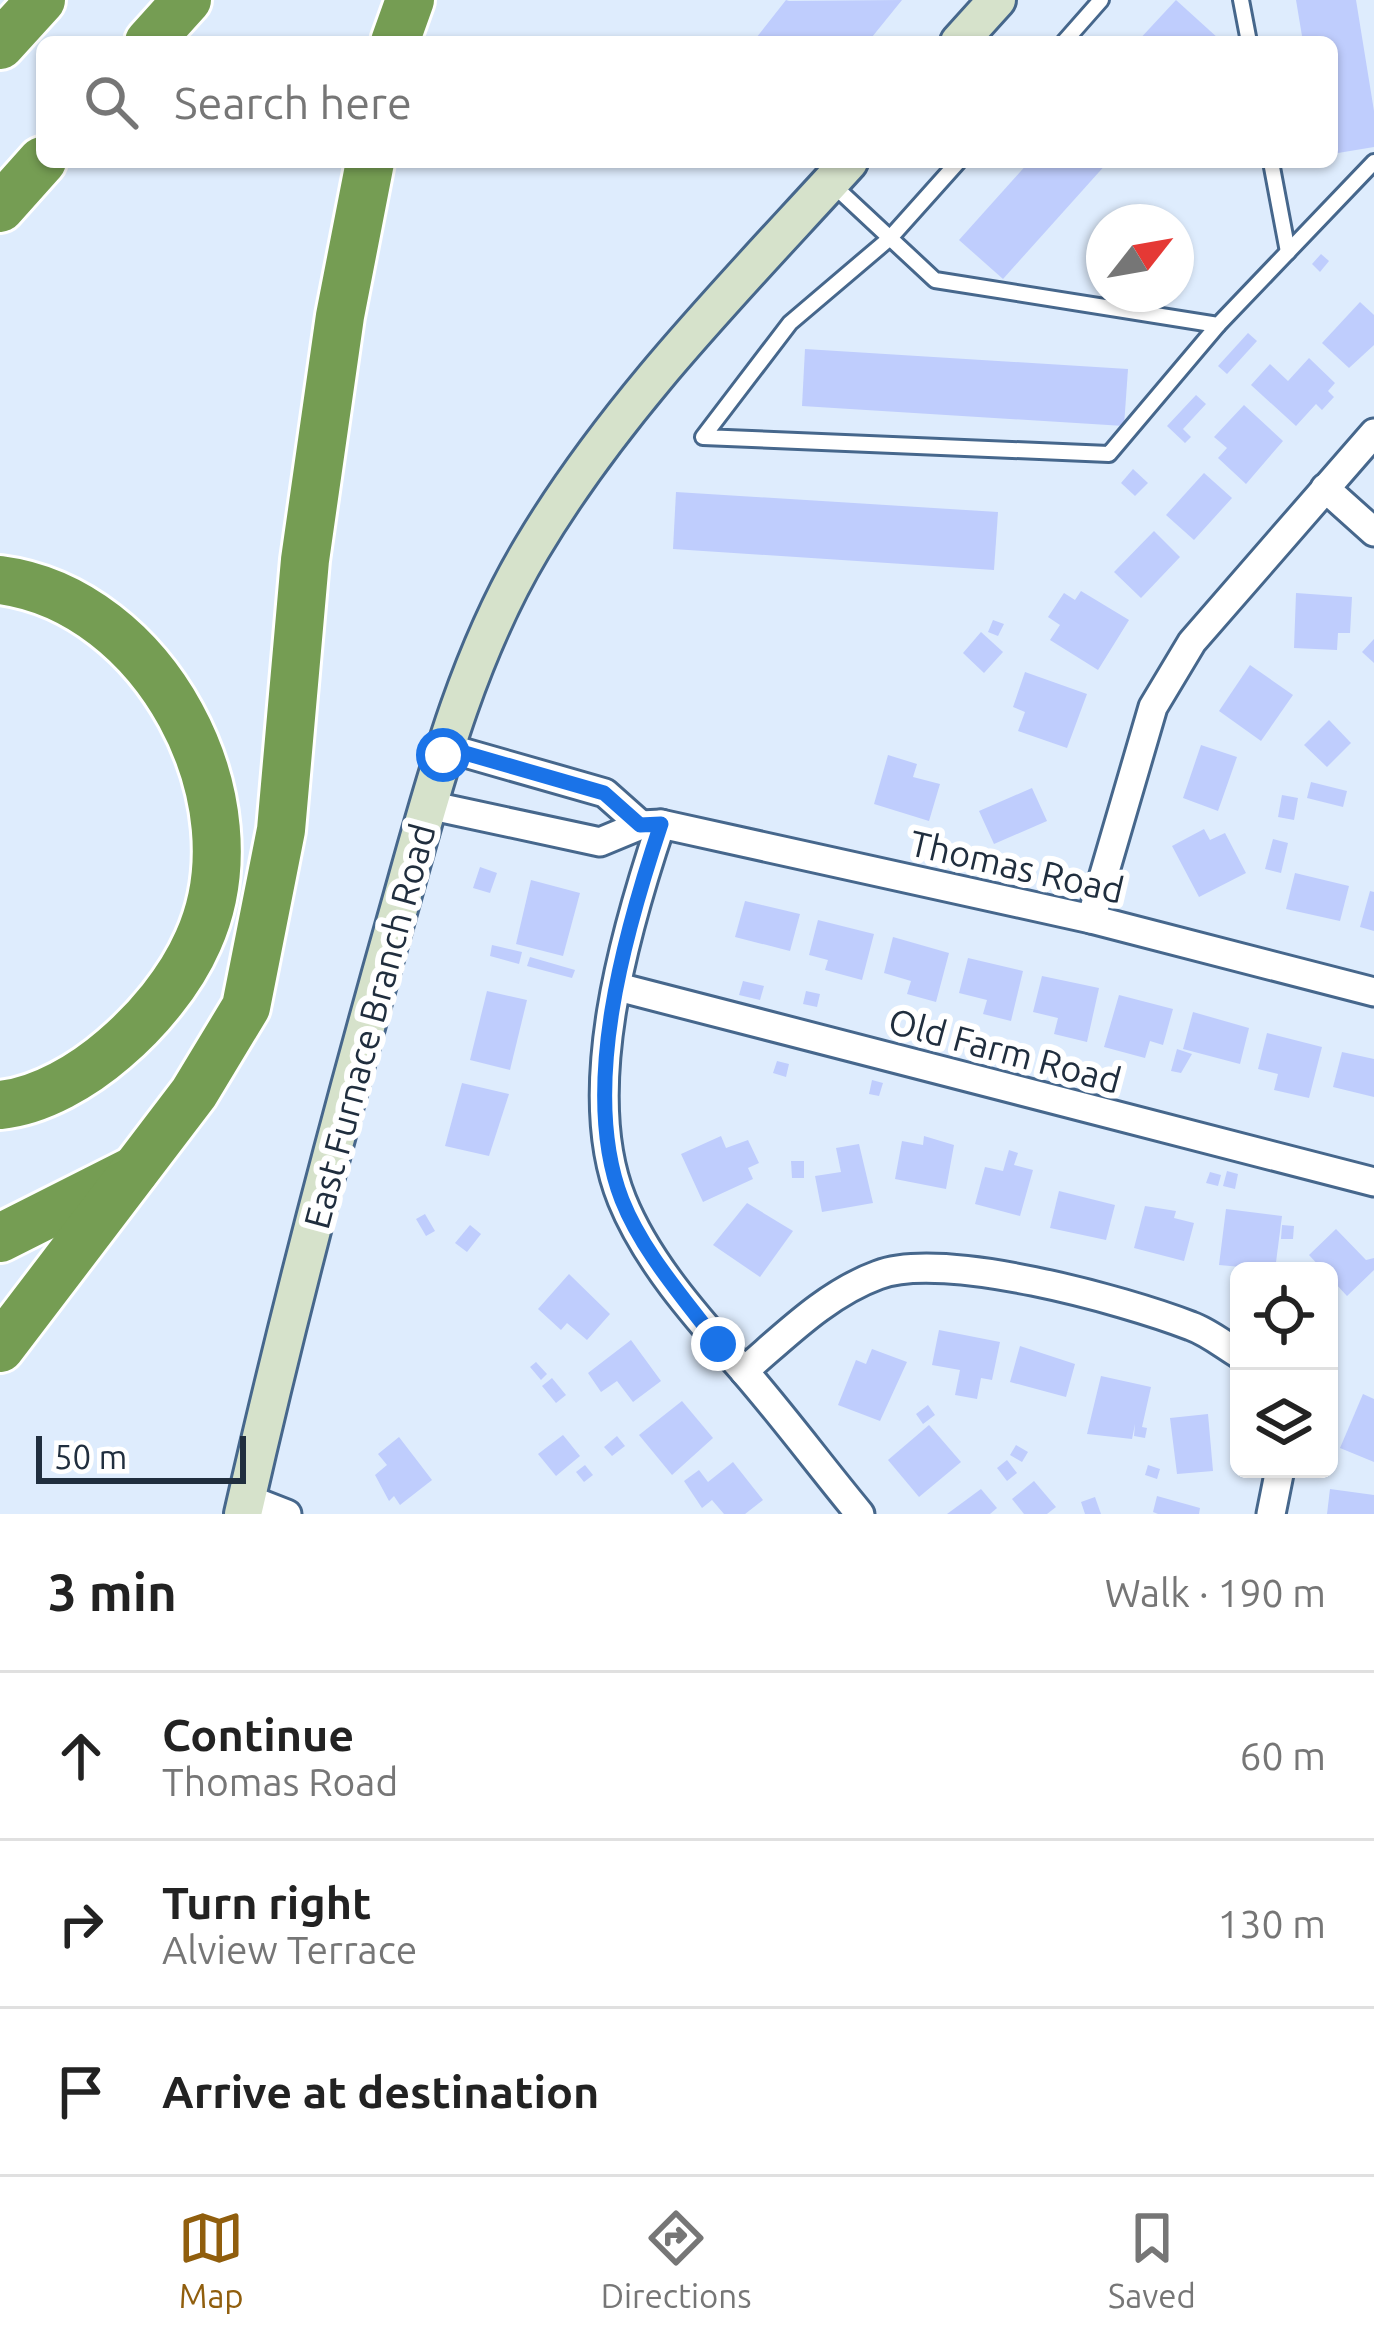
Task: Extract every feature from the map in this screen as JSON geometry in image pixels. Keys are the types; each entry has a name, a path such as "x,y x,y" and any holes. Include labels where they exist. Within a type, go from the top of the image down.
{"highway":[{"path":"0,45 41,0"},
{"path":"154,36 187,0"},
{"path":"396,36 410,0"},
{"path":"0,208 36,168"},
{"path":"0,1348 194,1093 246,1006 281,830 305,560 340,316 369,168"},
{"path":"0,580 87,610 133,645 175,698 213,817 212,886 198,941 146,1021 84,1075 0,1105"},
{"path":"0,1238 137,1168"}],"main road":[{"path":"965,36 998,0"},
{"name":"East Furnace Branch Road","path":"244,1506 444,747 530,551 592,454 840,172"}],"street":[{"path":"1091,919 1153,707 1192,642 1374,433"},
{"path":"1325,488 1374,532"},
{"name":"Thomas Road","path":"444,747 604,793 651,824 1091,919 1374,992"},
{"name":"Thomas Road","path":"428,805 600,842 651,824"},
{"path":"651,824 604,1076 604,1130 621,1199 645,1244 860,1514"},
{"name":"Old Farm Road","path":"618,987 1374,1182"},
{"path":"744,1371 830,1299 877,1275 917,1264 992,1272 1194,1327 1230,1349"},
{"path":"1271,1514 1278,1478"},
{"path":"244,1506 287,1514"}],"lane":[{"path":"1069,36 1101,0"},
{"path":"1240,0 1248,36"},
{"path":"953,168 890,238 790,323 703,437 1109,454 1218,325 1374,162"},
{"path":"1272,168 1288,252"},
{"path":"840,172 890,238 935,280 1218,325"}],"building":[{"path":"786,0 902,0 873,36 758,36"},
{"path":"1176,0 1216,36 1143,36"},
{"path":"1296,0 1356,0 1374,111 1374,147 1338,153 1338,36 1302,36"},
{"path":"1024,168 1103,168 1003,279 959,240"},
{"path":"1321,254 1329,261 1320,272 1312,264"},
{"path":"1360,302 1374,315 1374,345 1349,368 1322,343"},
{"path":"1248,333 1257,341 1227,374 1218,366"},
{"path":"805,349 1128,369 1124,426 802,406"},
{"path":"1309,358 1335,383 1328,391 1334,397 1322,410 1316,404 1296,426 1251,385 1270,364 1288,381"},
{"path":"1196,395 1206,404 1183,429 1191,437 1185,443 1167,426"},
{"path":"1244,405 1283,441 1246,484 1218,458 1227,448 1214,437"},
{"path":"1133,469 1148,483 1135,496 1121,483"},
{"path":"1204,473 1232,498 1194,540 1166,515"},
{"path":"676,492 998,512 994,570 673,549"},
{"path":"1154,531 1180,557 1141,598 1114,572"},
{"path":"1081,591 1129,620 1098,670 1050,640 1060,625 1048,617 1064,593 1075,600"},
{"path":"1296,593 1352,597 1350,633 1338,633 1337,650 1294,648"},
{"path":"993,620 1004,624 998,636 988,632"},
{"path":"981,632 1003,652 984,673 963,653"},
{"path":"1374,639 1374,663 1362,652"},
{"path":"1250,665 1293,695 1261,741 1219,711"},
{"path":"1025,672 1087,694 1067,748 1018,731 1025,712 1013,707"},
{"path":"1329,720 1351,743 1327,767 1304,745"},
{"path":"1201,745 1237,757 1218,811 1183,798"},
{"path":"888,755 917,764 913,777 940,784 929,821 874,804"},
{"path":"1311,782 1347,791 1343,807 1307,798"},
{"path":"1032,788 1047,821 994,844 979,811"},
{"path":"1282,795 1298,798 1294,820 1278,817"},
{"path":"1204,829 1210,840 1225,833 1246,873 1199,897 1172,846"},
{"path":"1273,839 1288,843 1281,873 1265,869"},
{"path":"480,867 497,873 490,893 473,888"},
{"path":"1295,873 1349,886 1340,921 1286,909"},
{"path":"531,880 580,893 563,956 516,944"},
{"path":"1370,891 1374,892 1374,931 1360,927"},
{"path":"745,901 800,914 790,951 735,937"},
{"path":"818,920 874,934 862,980 825,970 828,960 809,955"},
{"path":"893,937 949,953 936,1002 907,994 911,981 884,973"},
{"path":"492,945 522,952 519,964 490,956"},
{"path":"530,957 575,970 572,978 527,966"},
{"path":"968,958 1023,971 1011,1021 983,1014 987,1000 959,993"},
{"path":"1042,976 1099,988 1087,1042 1054,1034 1058,1018 1033,1012"},
{"path":"743,981 764,986 760,1000 739,995"},
{"path":"487,991 527,1000 510,1070 470,1060"},
{"path":"806,991 820,994 817,1007 803,1004"},
{"path":"1119,995 1173,1009 1163,1045 1150,1041 1145,1058 1104,1047"},
{"path":"1193,1012 1249,1028 1240,1064 1183,1049"},
{"path":"926,1021 940,1024 936,1041 922,1038"},
{"path":"1267,1033 1322,1047 1309,1098 1274,1090 1278,1074 1258,1069"},
{"path":"991,1037 1005,1040 1001,1059 987,1056"},
{"path":"1177,1049 1192,1054 1181,1073 1171,1071"},
{"path":"1342,1052 1374,1059 1374,1097 1333,1087"},
{"path":"777,1061 789,1064 786,1077 773,1073"},
{"path":"1070,1061 1084,1064 1080,1080 1067,1077"},
{"path":"872,1080 883,1083 879,1096 869,1094"},
{"path":"462,1083 509,1094 489,1156 445,1146"},
{"path":"721,1136 726,1148 748,1140 759,1163 748,1168 753,1179 703,1202 681,1154"},
{"path":"924,1136 954,1145 946,1189 895,1179 902,1141 923,1145"},
{"path":"859,1144 873,1203 822,1212 815,1176 841,1172 836,1148"},
{"path":"1009,1150 1018,1153 1014,1165 1033,1170 1020,1216 975,1204 985,1167 1003,1171"},
{"path":"791,1161 804,1161 804,1178 792,1178"},
{"path":"1227,1171 1238,1174 1235,1189 1223,1186"},
{"path":"1210,1172 1221,1175 1218,1186 1206,1183"},
{"path":"1059,1191 1115,1205 1106,1240 1050,1228"},
{"path":"747,1203 793,1231 760,1277 713,1245"},
{"path":"1145,1206 1176,1211 1174,1218 1194,1223 1184,1261 1134,1248"},
{"path":"1226,1209 1282,1216 1276,1262 1219,1265"},
{"path":"425,1214 435,1231 426,1236 416,1219"},
{"path":"470,1225 481,1234 467,1252 455,1243"},
{"path":"1282,1225 1294,1226 1293,1239 1281,1239"},
{"path":"1336,1229 1366,1260 1374,1258 1374,1270 1347,1296 1338,1286 1338,1262 1315,1262 1309,1255"},
{"path":"569,1274 610,1314 587,1340 567,1323 561,1330 538,1309"},
{"path":"939,1330 1000,1342 992,1380 981,1378 977,1399 955,1395 960,1370 932,1365"},
{"path":"631,1340 661,1381 633,1402 617,1381 601,1392 588,1373"},
{"path":"1020,1346 1075,1364 1066,1397 1010,1382"},
{"path":"872,1349 907,1362 880,1421 838,1405 856,1360 866,1364"},
{"path":"536,1362 547,1374 541,1380 530,1367"},
{"path":"1101,1376 1151,1387 1142,1427 1147,1428 1145,1438 1134,1436 1135,1424 1132,1439 1087,1434"},
{"path":"552,1378 566,1395 556,1403 542,1386"},
{"path":"1363,1394 1374,1399 1374,1462 1340,1448"},
{"path":"682,1401 713,1438 672,1475 639,1435"},
{"path":"928,1405 935,1415 923,1424 916,1414"},
{"path":"1208,1414 1213,1471 1177,1474 1170,1418"},
{"path":"929,1425 961,1462 919,1497 888,1460"},
{"path":"563,1435 580,1456 556,1476 538,1454"},
{"path":"617,1436 625,1446 612,1456 604,1447"},
{"path":"399,1437 432,1480 400,1505 394,1496 389,1501 375,1475 387,1465 378,1454"},
{"path":"1016,1445 1028,1452 1022,1462 1010,1455"},
{"path":"1007,1460 1017,1473 1007,1481 997,1468"},
{"path":"733,1462 763,1500 745,1514 724,1514 712,1500 702,1508 684,1481 699,1470 708,1482"},
{"path":"585,1465 593,1475 584,1482 576,1472"},
{"path":"1148,1465 1160,1469 1157,1479 1145,1475"},
{"path":"1034,1481 1056,1507 1047,1514 1024,1514 1012,1499"},
{"path":"981,1489 997,1508 990,1514 947,1514"},
{"path":"1330,1489 1374,1495 1374,1514 1327,1514"},
{"path":"1157,1496 1200,1508 1199,1514 1153,1512"},
{"path":"1095,1497 1101,1514 1085,1514 1081,1502"}],"route":[{"path":"443,755 444,747 604,793 640,825 661,824 618,987 604,1076 604,1130 621,1199 645,1244 718,1344"}]}
